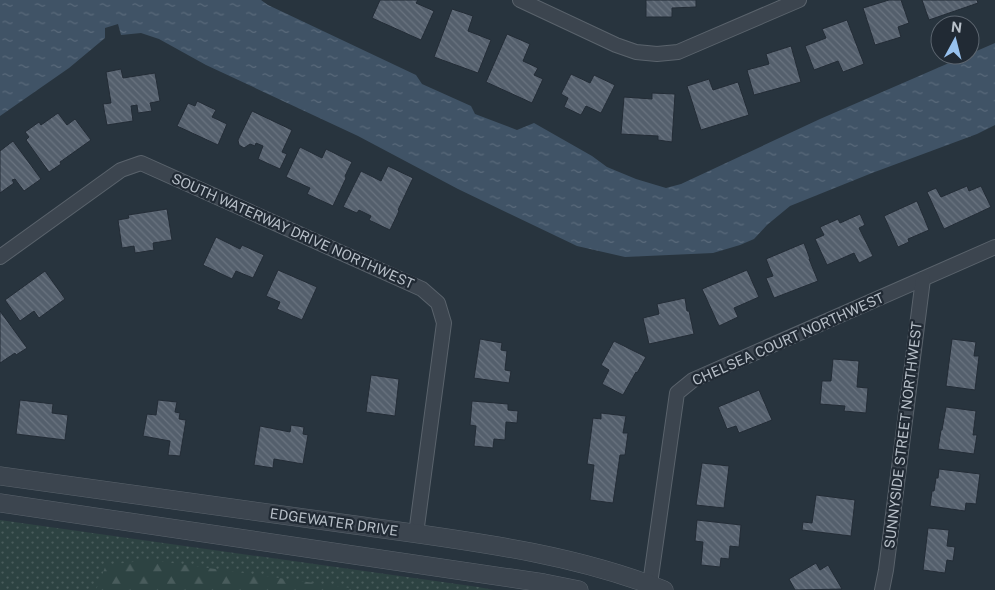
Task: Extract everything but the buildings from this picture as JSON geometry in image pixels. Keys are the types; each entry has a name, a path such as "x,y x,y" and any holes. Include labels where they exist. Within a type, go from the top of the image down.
{"street":[{"path":"520,0 616,45 636,52 657,54 678,52 799,0"},
{"name":"SOUTH WATERWAY DRIVE NORTHWEST","path":"0,257 121,170 141,163 422,289 438,303 444,323 416,534"},
{"name":"CHELSEA COURT NORTHWEST","path":"657,587 677,393 693,380 995,247"},
{"name":"SUNNYSIDE STREET NORTHWEST","path":"882,590 923,279"},
{"name":"EDGEWATER DRIVE","path":"0,476 532,552 608,570 657,587"},
{"path":"0,503 544,582 579,590"}],"green space":[{"path":"0,520 478,587 494,590 0,590"},
{"path":"151,560 364,590 96,590 106,565"}],"water":[{"path":"0,0 261,0 416,75 422,84 471,106 475,114 517,130 534,123 592,156 607,167 636,179 666,188 681,184 820,119 944,65 980,65 980,50 995,43 995,125 977,134 790,206 767,225 754,239 713,253 625,257 577,246 458,189 358,136 206,65 159,39 141,33 121,35 118,24 105,28 105,38 69,68 0,116"}]}
